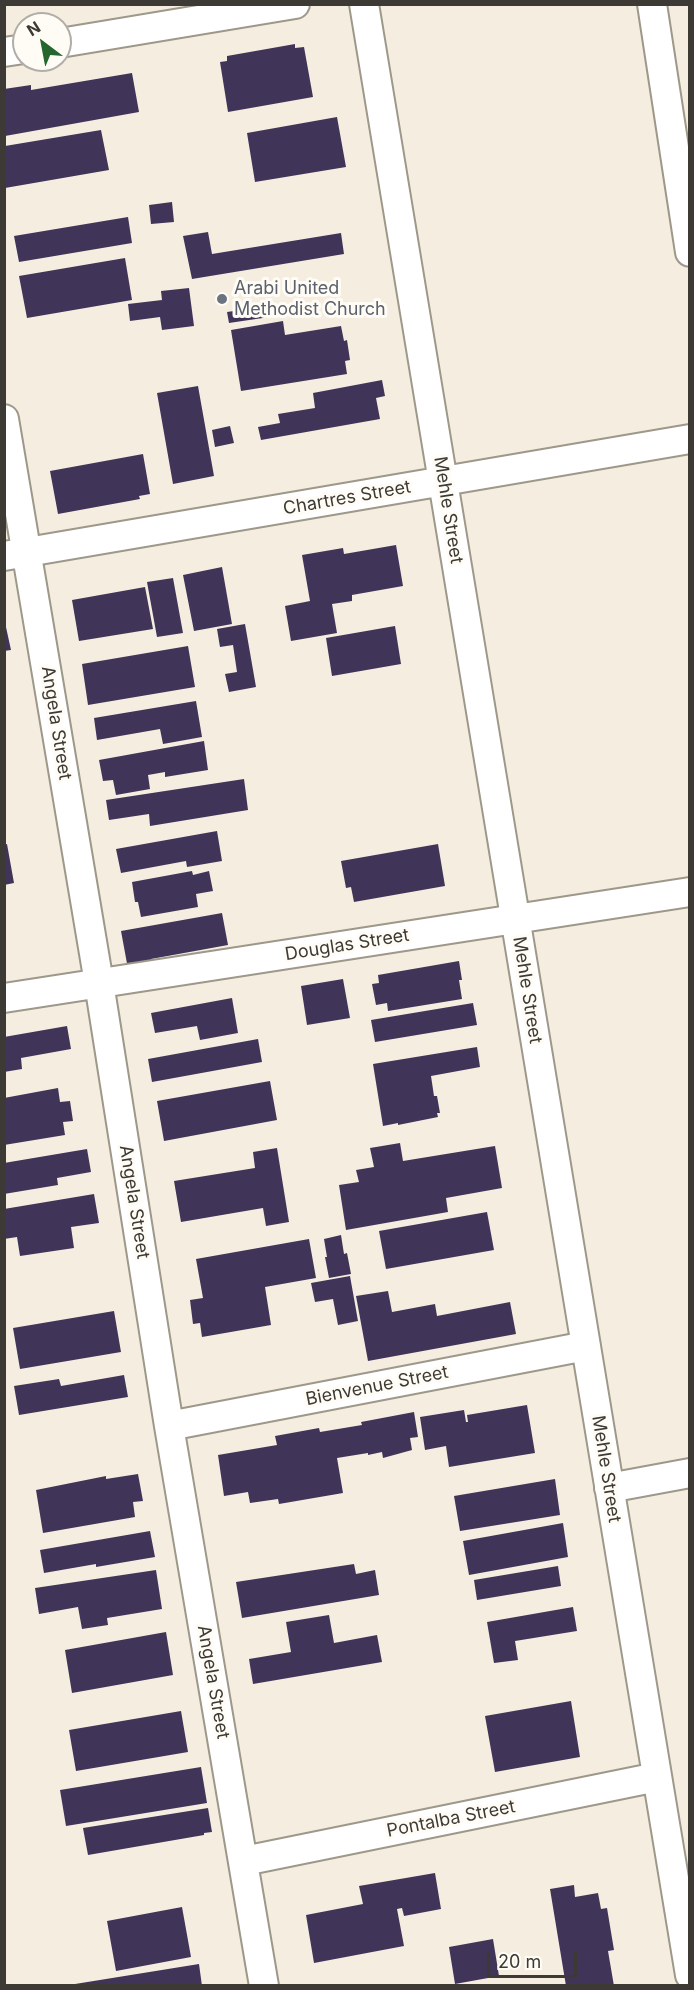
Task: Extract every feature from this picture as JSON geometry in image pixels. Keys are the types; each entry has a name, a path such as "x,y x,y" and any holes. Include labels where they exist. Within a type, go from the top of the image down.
{"street":[{"path":"72,41 295,4"},
{"name":"Mehle Street","path":"364,4 690,1975"},
{"path":"652,4 690,252"},
{"name":"Angela Street","path":"4,419 16,554 99,983 169,1426 264,1986"},
{"name":"Chartres Street","path":"16,554 690,439"},
{"name":"Douglas Street","path":"4,998 690,892"},
{"name":"Bienvenue Street","path":"169,1426 586,1346"},
{"path":"609,1488 690,1473"},
{"name":"Pontalba Street","path":"244,1861 657,1778"}],"building":[{"path":"295,44 295,48 304,47 313,97 228,112 220,62 227,61 227,56"},
{"path":"132,73 139,112 5,136 4,89 31,85 31,90"},
{"path":"337,117 346,167 255,182 247,133"},
{"path":"101,130 109,170 5,188 5,146"},
{"path":"172,202 174,222 151,224 149,205"},
{"path":"128,217 132,243 19,262 14,236"},
{"path":"208,232 212,254 341,233 344,254 192,279 183,236"},
{"path":"125,258 132,300 27,318 19,276"},
{"path":"189,288 194,326 162,330 160,317 130,321 128,304 162,300 161,291"},
{"path":"282,304 283,315 229,323 227,312"},
{"path":"283,321 285,335 341,326 344,341 347,340 350,360 345,361 347,374 241,391 231,330"},
{"path":"382,380 385,396 376,398 380,419 261,440 258,427 280,423 278,414 315,408 313,393"},
{"path":"198,386 214,476 173,484 157,393"},
{"path":"230,426 234,443 215,447 212,430"},
{"path":"143,454 150,494 139,496 140,499 58,514 50,471"},
{"path":"396,545 403,586 352,595 352,601 332,604 337,633 291,641 285,606 310,601 302,555 343,548 344,554"},
{"path":"222,567 232,624 194,631 183,575"},
{"path":"173,578 183,633 157,637 147,582"},
{"path":"145,587 153,629 79,641 72,600"},
{"path":"4,618 11,650 4,651"},
{"path":"245,624 256,687 229,692 225,674 237,672 233,645 220,647 217,629"},
{"path":"395,626 401,664 332,676 326,638"},
{"path":"188,646 195,687 88,705 82,664"},
{"path":"196,701 202,737 163,744 160,729 97,740 94,718"},
{"path":"204,741 208,770 165,777 165,772 148,775 150,789 116,795 113,780 103,781 99,760"},
{"path":"244,779 248,810 150,826 149,814 109,820 106,800"},
{"path":"217,831 222,861 187,867 186,861 121,873 116,849"},
{"path":"7,844 14,883 4,885 4,845"},
{"path":"438,844 445,886 354,902 351,887 346,888 341,861"},
{"path":"192,871 193,875 209,871 213,891 196,894 198,907 141,917 138,902 135,902 132,882"},
{"path":"222,913 228,945 151,959 152,964 128,969 121,931"},
{"path":"459,961 462,999 388,1011 387,1003 376,1005 372,984 379,983 378,975"},
{"path":"343,979 350,1018 307,1025 301,986"},
{"path":"232,998 238,1033 200,1040 197,1026 155,1033 151,1013"},
{"path":"473,1003 477,1025 375,1042 371,1020"},
{"path":"67,1026 71,1049 21,1058 22,1069 4,1072 4,1037"},
{"path":"258,1039 262,1062 152,1082 148,1059"},
{"path":"477,1047 480,1067 431,1076 434,1096 437,1096 440,1113 437,1113 438,1117 383,1126 373,1064"},
{"path":"270,1081 277,1120 164,1141 157,1101"},
{"path":"58,1088 60,1102 70,1101 73,1121 63,1122 65,1135 4,1145 4,1098"},
{"path":"400,1143 403,1161 495,1146 502,1188 446,1198 448,1212 346,1230 339,1185 359,1182 356,1170 374,1167 370,1148"},
{"path":"277,1148 289,1222 266,1226 263,1208 181,1222 174,1181 255,1168 253,1152"},
{"path":"87,1149 91,1172 57,1178 58,1185 4,1194 4,1163"},
{"path":"94,1194 99,1223 71,1227 74,1248 20,1256 17,1237 4,1239 4,1209"},
{"path":"487,1212 494,1250 386,1269 379,1231"},
{"path":"341,1235 344,1254 347,1253 351,1274 329,1278 324,1239"},
{"path":"309,1239 316,1278 265,1287 271,1325 202,1337 200,1323 193,1324 190,1300 203,1298 196,1259"},
{"path":"350,1276 358,1321 338,1325 333,1299 315,1302 311,1283"},
{"path":"388,1291 392,1312 435,1304 437,1316 510,1302 516,1334 368,1361 356,1296"},
{"path":"114,1311 121,1352 20,1369 13,1328"},
{"path":"124,1375 128,1397 19,1415 14,1386 59,1379 61,1386"},
{"path":"527,1405 535,1453 449,1467 446,1446 425,1450 420,1417 464,1410 466,1422 468,1422 467,1415"},
{"path":"414,1412 418,1437 410,1438 412,1450 383,1458 382,1452 337,1458 343,1493 279,1504 278,1499 250,1503 248,1492 224,1496 218,1455 277,1445 275,1436 319,1428 320,1432 362,1425 361,1422"},
{"path":"138,1474 143,1501 133,1502 135,1517 43,1533 36,1490 106,1476 106,1479"},
{"path":"555,1479 560,1515 460,1531 454,1496"},
{"path":"563,1523 568,1557 469,1575 463,1541"},
{"path":"150,1531 155,1557 44,1573 40,1550"},
{"path":"354,1564 356,1574 375,1570 379,1595 242,1618 236,1582"},
{"path":"558,1566 561,1586 477,1600 474,1580"},
{"path":"156,1570 162,1609 107,1618 108,1625 82,1629 78,1607 39,1614 35,1588"},
{"path":"573,1607 577,1631 515,1641 518,1660 494,1663 487,1622"},
{"path":"329,1615 334,1643 377,1635 382,1662 253,1684 249,1659 291,1652 286,1622"},
{"path":"166,1632 173,1675 72,1693 65,1650"},
{"path":"571,1701 580,1757 495,1772 485,1716"},
{"path":"181,1711 188,1752 76,1771 69,1730"},
{"path":"201,1767 207,1803 66,1826 60,1790"},
{"path":"208,1808 212,1832 88,1855 83,1828"},
{"path":"435,1873 441,1909 404,1916 402,1908 397,1909 404,1946 314,1963 306,1915 363,1904 359,1886"},
{"path":"574,1885 575,1897 598,1893 601,1909 607,1908 614,1950 608,1951 614,1986 566,1986 550,1889"},
{"path":"182,1907 191,1957 116,1971 107,1921"},
{"path":"493,1939 499,1976 455,1984 449,1947"},
{"path":"199,1964 202,1986 76,1986 75,1984"}],"place":[{"name":"Arabi United Methodist Church","path":"222,299"}]}
